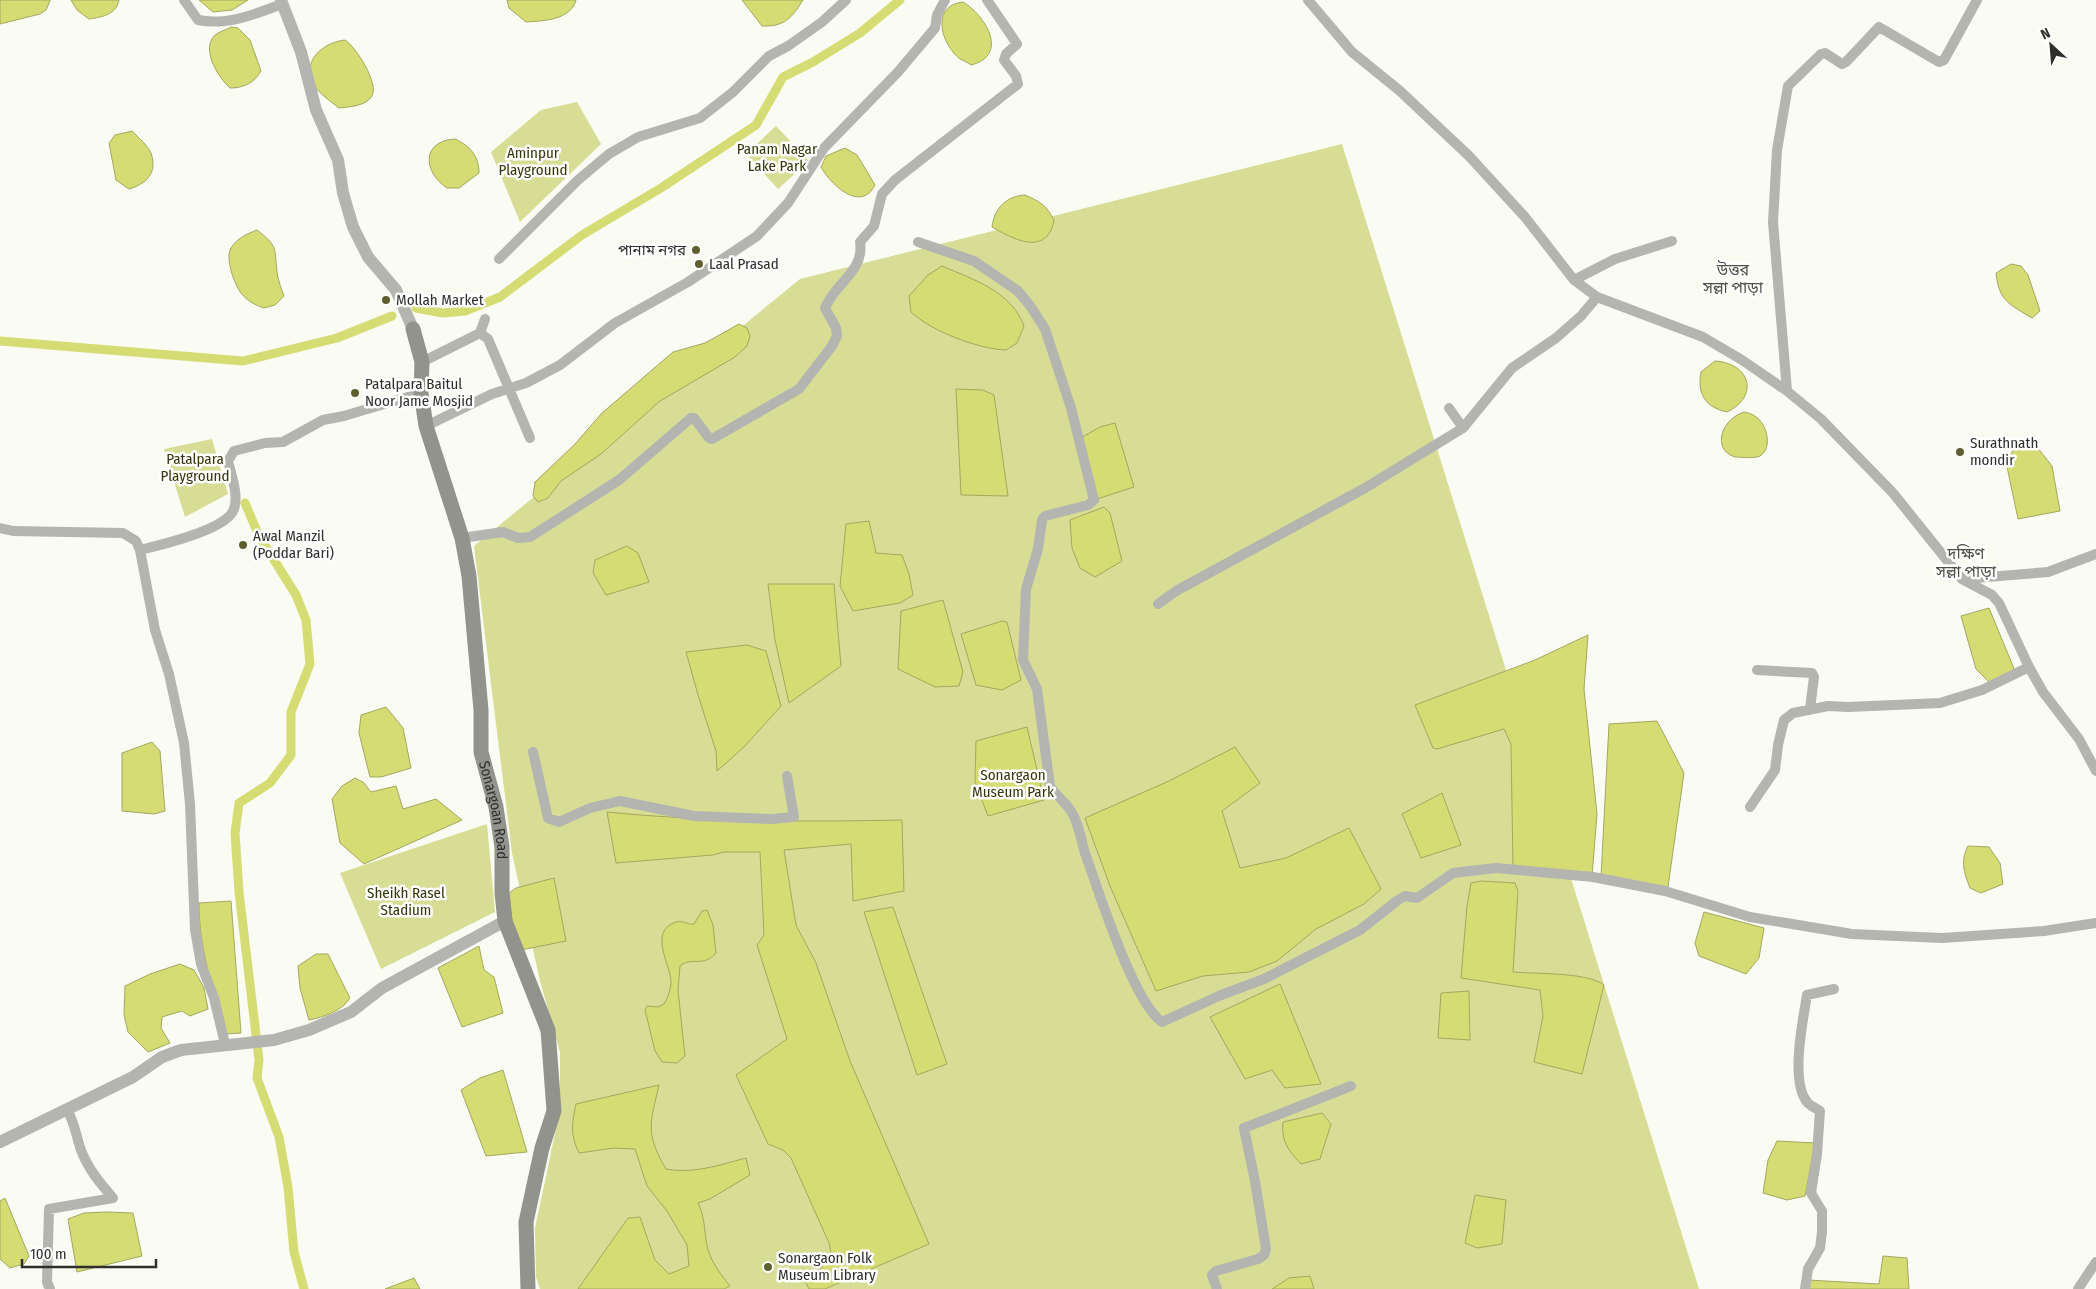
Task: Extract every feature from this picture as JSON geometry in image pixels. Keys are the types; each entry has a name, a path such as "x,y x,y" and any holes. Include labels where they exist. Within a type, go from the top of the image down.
{"main road":[{"name":"Sonargoan Road","path":"413,329 422,362 421,393 426,426 462,538 470,576 481,710 481,752 496,807 502,847 502,893 505,920 548,1030 554,1111 542,1148 526,1222 528,1289"}],"street":[{"path":"184,0 198,20 212,23 251,16 281,2 301,52 316,110 338,160 343,193 353,227 368,256 396,290 413,329"},
{"path":"499,259 578,180 609,154 638,137 700,118 733,92 769,56 788,46 822,22 846,0"},
{"path":"426,426 508,388 526,383 560,365 615,323 688,282 757,236 788,203 824,148 898,72 936,28 937,15 945,0"},
{"path":"462,538 503,532 518,538 530,537 619,480 691,418 694,418 709,438 712,438 799,389 834,341 836,328 825,308 828,299 851,274 861,257 860,242 874,226 882,194 895,180 1018,84 1016,76 1004,60 1006,54 1016,44 987,0"},
{"path":"1308,0 1352,52 1400,91 1469,156 1525,217 1574,280 1598,297 1703,337 1742,360 1787,391 1821,419 1893,493 1962,579 1992,594 2043,692 2079,739 2096,772"},
{"path":"1787,391 1773,222 1777,150 1788,86 1821,54 1825,53 1842,64 1846,62 1879,27 1939,62 1944,60 1977,0"},
{"path":"1574,280 1615,259 1672,241"},
{"path":"918,242 974,261 1018,291 1045,329 1071,408 1094,500 1088,504 1045,516 1042,520 1038,549 1026,588 1023,660 1037,689 1050,786 1072,812 1104,908 1130,972 1154,1017 1162,1022 1221,995 1264,979 1360,930 1398,900 1406,896 1417,898 1454,873 1496,868 1593,877 1665,891 1750,917 1852,934 1942,938 2044,931 2096,923"},
{"path":"1158,604 1176,591 1364,488 1463,428 1512,368 1556,338 1581,316 1598,297"},
{"path":"422,362 480,333 485,319"},
{"path":"480,333 488,339 530,438"},
{"path":"140,550 214,527 230,516 234,510 235,502 228,461 234,451 265,443 283,442 323,420 344,416 421,393"},
{"path":"1450,408 1463,428"},
{"path":"0,528 13,531 123,533 136,541 140,550 155,630 170,674 184,743 190,804 195,930 200,964 214,998 224,1044"},
{"path":"1962,579 2048,572 2096,554"},
{"path":"1750,807 1775,770 1784,720 1793,712 1828,706 1848,707 1940,702 1982,690 2029,667"},
{"path":"1757,670 1812,673 1814,677 1810,709"},
{"path":"533,752 548,818 559,822 590,808 620,800 694,816 771,819 794,817 787,776"},
{"path":"0,1142 133,1078 162,1057 181,1050 274,1040 309,1030 351,1012 382,988 505,920"},
{"path":"1805,1289 1808,1269 1820,1248 1822,1232 1822,1211 1811,1194 1818,1154 1820,1111 1806,1100 1799,1079 1799,1049 1807,996 1834,989"},
{"path":"1217,1289 1212,1276 1216,1271 1258,1258 1264,1255 1266,1249 1244,1128 1351,1086"},
{"path":"50,1289 47,1282 49,1209 113,1198 94,1175 81,1150 75,1124 67,1110"},
{"path":"2078,1289 2096,1262"}],"green space":[{"name":"Aminpur Playground","path":"577,102 601,144 520,222 491,152 541,110"},
{"name":"Panam Nagar Lake Park","path":"776,126 809,161 778,189 746,154"},
{"name":"Sonargaon Museum Park","path":"1342,144 1699,1289 540,1289 536,1277 535,1228 560,1110 560,1052 540,981 512,853 474,546 800,279"},
{"name":"Patalpara Playground","path":"212,439 228,494 185,517 164,449"},
{"name":"Sheikh Rasel Stadium","path":"487,824 495,912 381,969 340,873"}],"shaded area":[{"path":"0,0 50,1 46,10 40,14 0,24"},
{"path":"71,0 119,0 112,12 89,19 77,10"},
{"path":"199,0 248,0 232,10 213,12"},
{"path":"507,0 576,0 568,12 556,18 526,22 509,8"},
{"path":"742,0 803,0 787,20 776,25 762,26"},
{"path":"963,2 979,16 990,35 989,53 983,60 971,65 960,59 953,52 944,35 942,26 946,10 953,5"},
{"path":"231,27 238,28 250,40 261,71 248,84 230,88 221,78 213,64 209,49 214,36"},
{"path":"345,40 360,57 369,74 373,90 372,96 366,102 339,108 322,94 311,81 310,69 315,56 320,51 338,41"},
{"path":"132,131 150,150 153,166 152,172 145,181 129,189 116,180 109,143 115,135"},
{"path":"455,139 473,152 479,167 479,173 459,188 447,188 433,174 429,158 431,151 436,145"},
{"path":"845,148 857,155 875,185 869,193 862,197 846,193 839,188 821,167 826,156"},
{"path":"1025,195 1035,199 1049,211 1054,221 1050,232 1044,239 1036,242 1019,240 992,227 995,215 1002,205 1012,198"},
{"path":"257,230 269,240 274,248 277,275 284,296 275,305 264,308 257,306 241,293 233,277 229,258 231,248 239,239"},
{"path":"2011,264 2021,266 2028,275 2040,311 2032,318 2006,301 2000,290 1996,273"},
{"path":"942,266 990,288 1010,304 1024,326 1017,343 1006,350 969,343 930,326 911,312 909,296 928,275"},
{"path":"739,324 747,328 750,336 747,346 735,357 660,401 601,454 561,481 548,498 538,502 533,496 535,482 575,444 602,413 673,352 705,343"},
{"path":"1715,361 1727,363 1736,368 1743,374 1746,381 1747,389 1744,398 1727,412 1719,410 1708,403 1700,387 1701,372"},
{"path":"956,389 983,390 994,395 1008,496 961,495"},
{"path":"1745,412 1760,420 1766,430 1766,448 1757,457 1735,457 1727,453 1721,441 1722,433 1726,426 1737,415"},
{"path":"1115,423 1134,487 1097,499 1079,439 1100,427"},
{"path":"2025,446 2037,447 2052,466 2060,511 2018,519 2006,462 2014,449"},
{"path":"1104,507 1110,513 1122,561 1095,577 1080,568 1072,548 1070,520"},
{"path":"869,521 876,553 902,555 909,574 913,595 900,603 853,611 840,586 846,524"},
{"path":"627,546 638,553 649,582 606,595 593,573 595,560"},
{"path":"768,584 834,584 841,666 789,703 775,640"},
{"path":"943,600 963,672 959,686 935,687 898,669 901,611"},
{"path":"1989,608 2015,671 1991,684 1976,669 1961,616"},
{"path":"1002,621 1007,622 1021,680 1002,690 976,685 961,634"},
{"path":"1588,635 1584,689 1597,814 1592,876 1513,868 1511,744 1504,729 1437,749 1433,748 1415,705 1535,660"},
{"path":"747,645 766,651 781,706 744,747 717,771 716,751 686,652"},
{"path":"386,707 403,728 411,768 381,777 370,777 359,733 361,715"},
{"path":"1657,721 1684,773 1668,887 1601,877 1609,724"},
{"path":"1027,727 1044,800 988,816 975,782 976,741"},
{"path":"152,742 160,751 165,811 154,814 122,811 122,753"},
{"path":"1235,747 1260,783 1222,811 1240,868 1286,858 1349,828 1381,889 1364,904 1316,929 1277,961 1249,972 1203,976 1156,991 1110,886 1085,818 1169,781"},
{"path":"355,778 363,782 371,792 396,786 403,809 436,799 462,820 364,864 340,843 332,799 342,786"},
{"path":"1442,793 1461,845 1421,858 1402,814"},
{"path":"607,812 754,821 902,820 904,891 853,901 851,844 784,850 796,925 816,963 850,1061 929,1244 825,1289 809,1289 802,1274 821,1269 831,1253 829,1243 791,1158 783,1150 768,1144 736,1075 787,1039 757,945 764,935 760,852 724,852 713,855 616,863"},
{"path":"1968,846 1989,847 2000,863 2003,884 1981,893 1970,888 1964,867 1964,857"},
{"path":"554,878 566,941 521,950 512,921 509,893 516,888"},
{"path":"1481,881 1515,883 1518,891 1513,972 1561,974 1586,978 1604,985 1582,1074 1534,1062 1543,1016 1540,990 1461,978 1467,906 1471,883"},
{"path":"231,901 241,1033 226,1034 204,953 199,903"},
{"path":"893,907 947,1064 917,1075 864,912"},
{"path":"707,910 713,925 716,953 707,960 684,963 680,966 678,990 685,1056 677,1063 662,1062 655,1051 645,1010 647,1006 658,1007 664,1004 670,990 671,981 663,949 663,933 668,926 676,922 694,924 702,911"},
{"path":"1704,912 1764,928 1759,958 1746,974 1699,956 1695,943"},
{"path":"479,946 484,970 494,977 503,1013 462,1027 438,968"},
{"path":"316,954 328,954 350,998 347,1003 332,1013 309,1020 300,988 298,966"},
{"path":"180,964 194,970 204,988 208,1009 190,1016 182,1011 162,1017 161,1028 170,1043 148,1052 128,1032 124,1015 125,986 150,974"},
{"path":"1280,984 1321,1084 1285,1088 1272,1070 1245,1079 1210,1017"},
{"path":"1469,991 1470,1040 1438,1038 1441,993"},
{"path":"503,1070 527,1152 486,1156 461,1090 480,1078"},
{"path":"659,1085 651,1128 659,1157 666,1169 696,1170 746,1158 750,1175 710,1199 698,1203 703,1218 710,1256 730,1286 724,1289 578,1289 628,1218 640,1217 655,1260 669,1274 689,1266 687,1245 667,1211 647,1186 635,1149 614,1148 579,1153 573,1135 576,1104"},
{"path":"1322,1113 1331,1124 1320,1159 1301,1164 1286,1145 1283,1135 1283,1122"},
{"path":"1777,1141 1815,1143 1805,1196 1787,1200 1763,1193 1768,1160"},
{"path":"1475,1195 1506,1200 1502,1244 1477,1248 1465,1243"},
{"path":"5,1198 29,1256 24,1264 10,1268 0,1259 0,1201"},
{"path":"84,1213 133,1213 142,1256 77,1272 68,1219"},
{"path":"1883,1256 1907,1258 1909,1289 1806,1289 1808,1280 1879,1284"},
{"path":"1310,1276 1314,1289 1272,1289 1289,1278"},
{"path":"414,1278 420,1289 385,1289"}],"waterway":[{"path":"416,308 443,313 465,311 500,297 582,235 661,188 756,125 783,77 813,62 860,33 900,0"},
{"path":"0,341 243,361 337,338 392,316"},
{"path":"245,503 259,536 296,595 306,620 310,664 291,712 291,755 270,783 239,803 235,833 239,892 259,1060 257,1078 279,1137 288,1187 294,1252 304,1289"}],"place":[{"name":"পানাম নগর","path":"696,250"},
{"name":"Laal Prasad","path":"699,264"},
{"name":"Mollah Market","path":"386,300"},
{"name":"Patalpara Baitul Noor Jame Mosjid","path":"355,393"},
{"name":"Surathnath mondir","path":"1960,452"},
{"name":"Awal Manzil (Poddar Bari)","path":"243,545"},
{"name":"Sonargaon Folk Museum Library","path":"768,1267"}],"district":[{"name":"উত্তর সল্লা পাড়া","path":"1733,278"},
{"name":"দক্ষিণ সল্লা পাড়া","path":"1966,562"}]}
